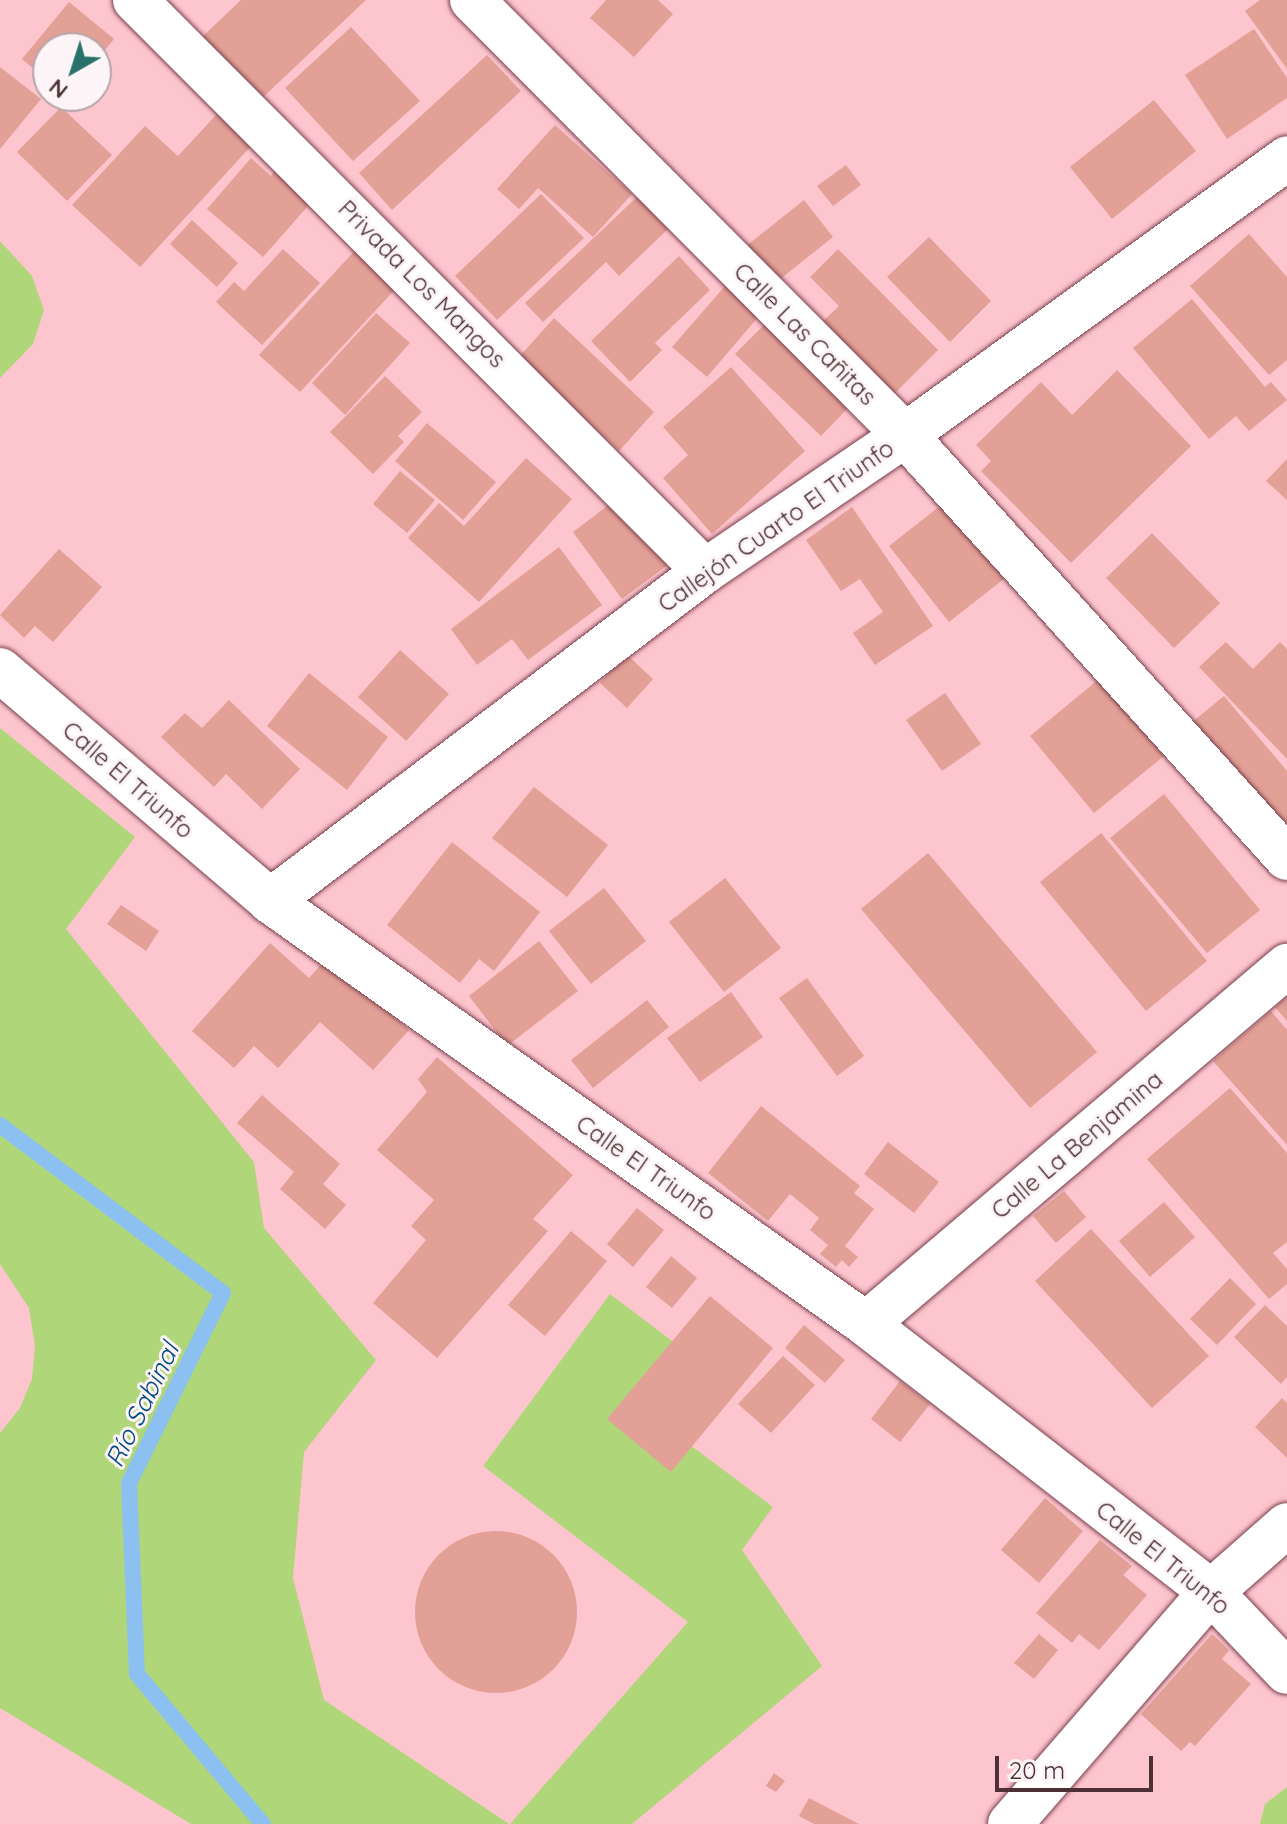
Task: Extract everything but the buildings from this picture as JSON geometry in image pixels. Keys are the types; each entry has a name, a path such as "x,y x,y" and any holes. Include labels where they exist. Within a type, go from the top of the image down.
{"street":[{"name":"Privada Los Mangos","path":"135,0 705,571"},
{"name":"Calle Las Cañitas","path":"472,0 905,435 1287,858"},
{"name":"Callejón Cuarto El Triunfo","path":"270,901 705,571 905,435 1287,158"},
{"name":"Calle El Triunfo","path":"0,670 270,901 866,1324 1211,1592 1287,1672"},
{"name":"Calle La Benjamina","path":"866,1324 1287,966"},
{"path":"1010,1824 1211,1592 1287,1525"}],"green space":[{"path":"0,241 32,276 44,310 33,344 0,378"},
{"path":"0,728 135,837 66,929 254,1162 264,1228 376,1360 304,1452 293,1578 324,1700 509,1824 191,1824 0,1708 0,1433 20,1408 32,1379 35,1346 29,1308 0,1264"},
{"path":"610,1294 684,1350 642,1409 773,1507 742,1550 822,1666 632,1824 510,1824 688,1622 483,1466"},
{"path":"1287,1787 1287,1824 1260,1824 1265,1804"}],"waterway":[{"name":"Río Sabinal","path":"0,1125 223,1293 129,1483 137,1674 263,1824"}]}
